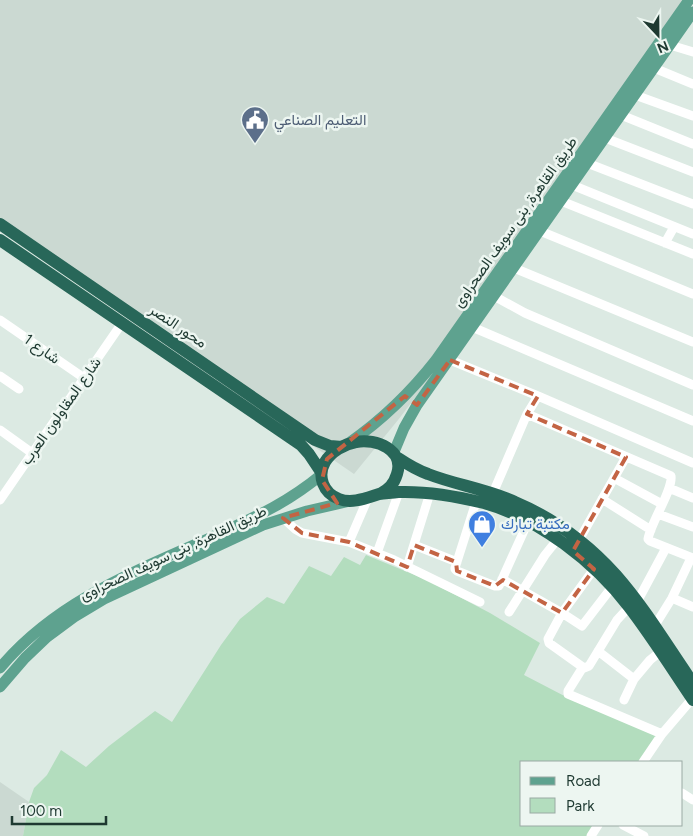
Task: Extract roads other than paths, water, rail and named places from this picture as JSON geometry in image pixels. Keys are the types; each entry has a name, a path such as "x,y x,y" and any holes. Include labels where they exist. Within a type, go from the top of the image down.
{"highway":[{"name":"محور النصر","path":"0,224 316,440 330,446 344,446"},
{"name":"محور النصر","path":"0,240 301,445 321,474"},
{"path":"692,700 660,652 633,604 627,588 579,540 559,526 538,513 494,493 448,481 418,470 386,446 377,443 355,442 344,446 327,458 321,474 323,484 332,495 340,499 355,500 399,492 430,493 496,507 528,522 557,540 594,569 633,604 654,626 693,683"},
{"path":"380,494 390,488 398,472 396,455"},
{"path":"446,496 441,489 443,484 448,481"}],"main road":[{"name":"طريق القاهرة, بنى سويف الصحراوى","path":"396,455 404,428 418,405 605,138 620,110 689,0"},
{"name":"طريق القاهرة, بنى سويف الصحراوى","path":"344,446 383,417 426,373 620,110 635,94 693,12"},
{"path":"405,396 418,405"},
{"name":"طريق القاهرة, بنى سويف الصحراوى","path":"0,668 38,630 79,600 226,526 254,518 296,494 321,474"},
{"name":"طريق القاهرة, بنى سويف الصحراوى","path":"0,687 36,647 60,626 104,599 249,531 283,518 355,500"}],"street":[{"path":"670,45 693,52"},
{"path":"654,68 693,84"},
{"path":"635,94 693,116"},
{"path":"620,110 693,144"},
{"path":"605,138 693,172"},
{"path":"587,163 693,204"},
{"path":"572,185 693,234"},
{"path":"561,201 693,254"},
{"path":"664,243 674,227"},
{"path":"540,231 693,294"},
{"path":"514,268 693,342"},
{"path":"494,296 525,313 693,385"},
{"name":"شارع 1","path":"0,320 84,378"},
{"name":"شارع المقاولون العرب","path":"2,493 122,323"},
{"path":"472,327 693,421"},
{"path":"450,360 693,463"},
{"path":"0,376 19,389"},
{"path":"494,493 527,414 538,396"},
{"path":"527,414 671,476 669,488 648,537 649,540 692,558 672,598 654,626"},
{"path":"0,430 32,453"},
{"path":"579,540 626,457"},
{"path":"614,478 662,504"},
{"path":"669,488 693,498"},
{"path":"377,554 399,492"},
{"path":"407,567 430,493"},
{"path":"349,542 368,498"},
{"path":"602,499 651,530"},
{"path":"476,502 456,570 495,586 499,586 528,522"},
{"path":"658,514 693,527"},
{"path":"283,518 302,533 349,542 480,602"},
{"path":"509,612 545,555 557,540"},
{"path":"414,544 457,562"},
{"path":"662,734 568,694 568,691 583,667 588,666 618,620 633,604 666,548"},
{"path":"583,667 548,642 548,640 562,614 594,569"},
{"path":"502,579 582,626 612,587"},
{"path":"672,598 693,607"},
{"path":"598,651 634,679"},
{"path":"624,700 634,679 650,660 660,652"},
{"path":"644,761 662,734 692,700"},
{"path":"625,826 644,836"}],"place":[{"name":"التعليم الصناعي","path":"255,144"},
{"name":"مكتبة تبارك","path":"482,548"}]}
